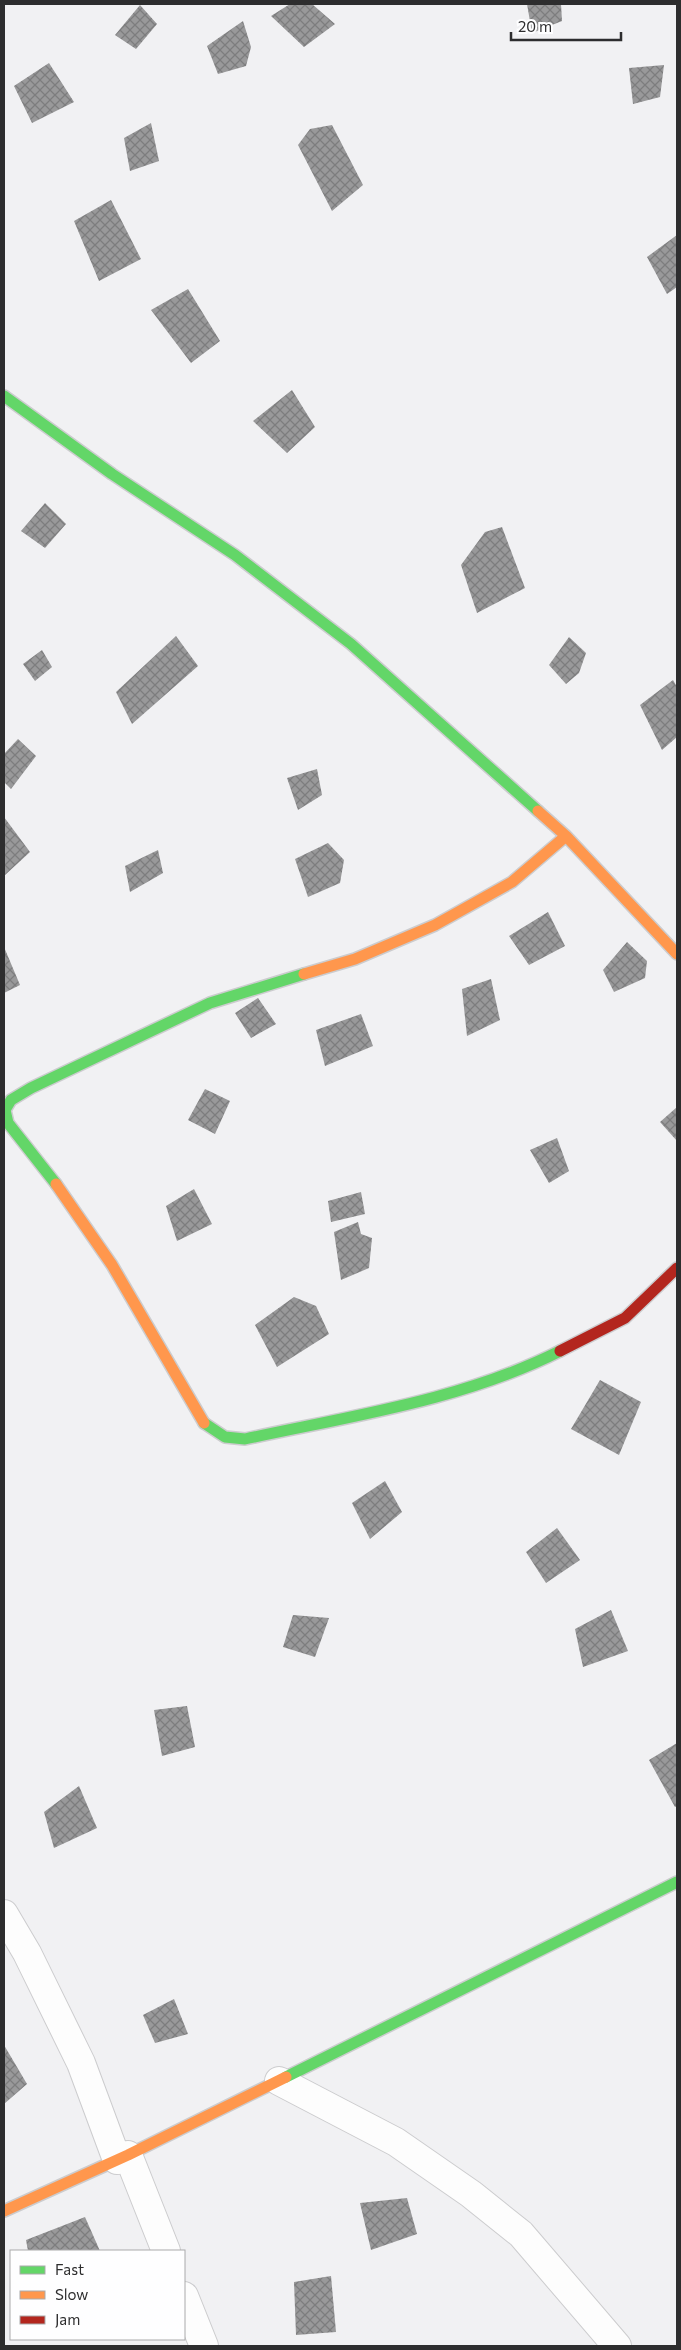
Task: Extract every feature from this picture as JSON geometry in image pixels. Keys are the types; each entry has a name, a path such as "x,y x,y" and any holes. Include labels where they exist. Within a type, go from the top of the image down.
{"street":[{"path":"4,396 112,474 235,555 351,644 566,836 677,954"},
{"path":"566,836 512,882 434,924 355,959 210,1003 31,1088 11,1100 5,1110 8,1123 56,1183 112,1265 205,1424 225,1437 245,1439 425,1400 530,1366 624,1318 677,1268"},
{"path":"4,2211 122,2158 677,1882"},
{"path":"4,1914 27,1953 81,2062 122,2158 166,2250"},
{"path":"279,2081 396,2142 471,2194 514,2228 617,2346"},
{"path":"185,2298 204,2346"}],"building":[{"path":"290,4 312,4 335,24 304,47 271,16"},
{"path":"527,4 561,4 562,21 532,33"},
{"path":"140,5 157,24 136,49 115,35"},
{"path":"243,21 251,47 246,66 218,74 207,46"},
{"path":"49,63 74,102 32,123 14,86"},
{"path":"664,65 660,97 633,104 629,68"},
{"path":"151,123 159,161 130,171 124,138"},
{"path":"332,125 363,185 332,211 298,145 310,129"},
{"path":"111,200 141,259 99,281 74,221"},
{"path":"677,235 677,287 667,294 647,257"},
{"path":"188,289 220,341 191,363 151,310"},
{"path":"292,390 315,427 287,453 253,421"},
{"path":"45,503 66,524 45,548 21,531"},
{"path":"502,527 525,588 477,613 461,565 485,532"},
{"path":"176,636 198,666 132,724 116,692"},
{"path":"569,637 586,653 579,673 566,684 549,665"},
{"path":"42,650 52,667 35,681 23,664"},
{"path":"673,680 677,687 677,737 662,750 640,705"},
{"path":"18,739 36,756 11,789 4,782 4,754"},
{"path":"317,769 322,795 298,810 287,778"},
{"path":"4,817 30,852 4,876"},
{"path":"328,843 344,860 340,883 308,897 295,859"},
{"path":"158,850 163,873 130,892 125,866"},
{"path":"548,912 565,946 529,965 509,936"},
{"path":"627,942 647,961 645,978 614,992 603,970"},
{"path":"4,947 20,985 4,993"},
{"path":"491,979 500,1020 467,1036 462,989"},
{"path":"258,998 276,1024 251,1038 235,1013"},
{"path":"361,1014 373,1046 325,1066 316,1030"},
{"path":"205,1089 230,1101 215,1134 188,1120"},
{"path":"677,1107 677,1141 660,1122"},
{"path":"557,1138 569,1171 549,1183 530,1150"},
{"path":"194,1189 212,1224 177,1241 166,1206"},
{"path":"361,1192 365,1214 331,1222 328,1201"},
{"path":"358,1222 361,1234 372,1238 369,1268 341,1280 334,1232"},
{"path":"294,1297 316,1306 329,1334 277,1367 255,1325"},
{"path":"600,1380 641,1402 619,1455 571,1429"},
{"path":"385,1481 402,1512 370,1539 352,1503"},
{"path":"557,1528 580,1560 546,1583 526,1552"},
{"path":"611,1610 628,1651 583,1667 575,1629"},
{"path":"293,1615 329,1618 315,1657 283,1647"},
{"path":"187,1706 195,1747 162,1756 154,1710"},
{"path":"677,1743 677,1806 675,1807 649,1760"},
{"path":"79,1786 97,1828 54,1848 44,1812"},
{"path":"174,1999 188,2034 155,2043 143,2015"},
{"path":"4,2045 27,2084 4,2104"},
{"path":"407,2198 417,2234 371,2250 360,2203"},
{"path":"85,2217 100,2250 28,2250 26,2240"},
{"path":"331,2276 336,2332 296,2335 294,2282"}],"traffic: fast":[{"path":"4,396 112,474 235,555 351,644 538,811"},
{"path":"56,1184 8,1123 5,1110 11,1100 31,1088 210,1003 304,974"},
{"path":"204,1423 225,1437 245,1439 366,1414 446,1394 523,1368 560,1351"},
{"path":"286,2077 677,1882"}],"traffic: slow":[{"path":"538,811 566,836 677,954"},
{"path":"304,974 355,959 435,925 512,882 566,836"},
{"path":"56,1184 112,1265 204,1423"},
{"path":"4,2211 128,2155 286,2077"}],"traffic: jam":[{"path":"560,1351 625,1318 677,1268"}]}
